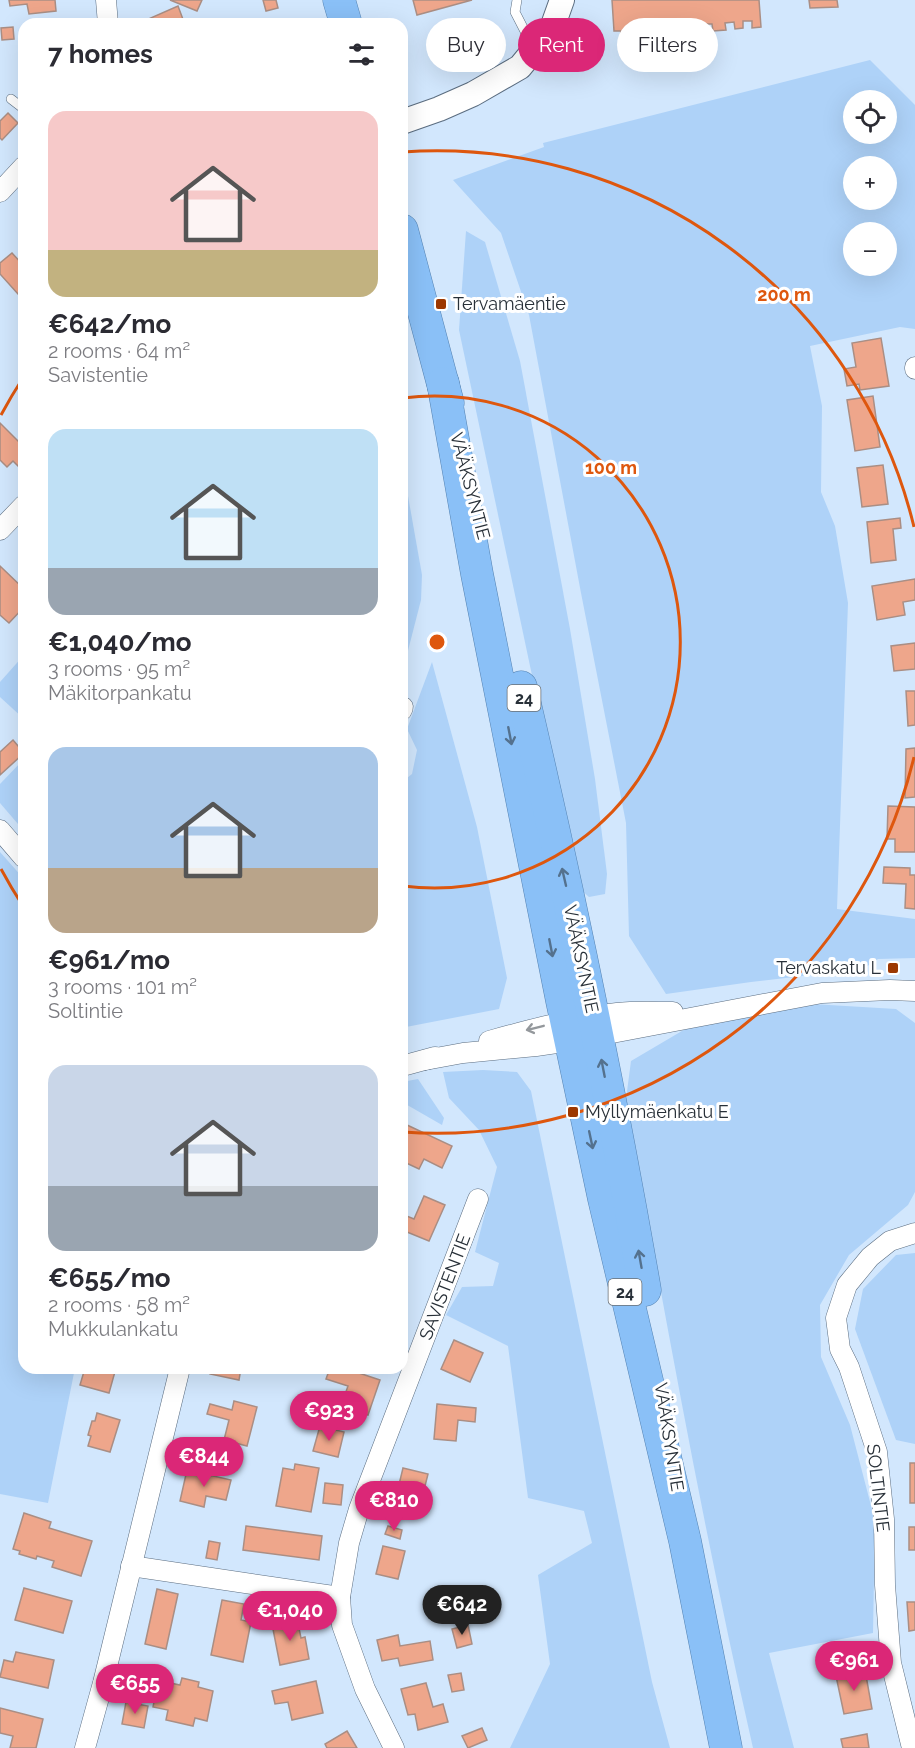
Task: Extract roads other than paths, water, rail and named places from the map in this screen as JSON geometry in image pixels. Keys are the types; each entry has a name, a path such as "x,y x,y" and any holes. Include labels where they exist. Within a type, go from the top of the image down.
{"highway":[{"path":"339,0 344,18"},
{"name":"VÄÄKSYNTIE","path":"408,252 524,697 567,892 581,1029 604,1199 685,1541 726,1748"}],"street":[{"path":"106,0 108,18"},
{"path":"556,18 562,0"},
{"path":"408,120 473,94 518,68"},
{"path":"408,103 465,94 491,83"},
{"path":"0,192 18,172"},
{"path":"0,530 18,511"},
{"path":"0,830 18,851"},
{"path":"408,1064 530,1029 581,1029 735,1009 822,993 915,991"},
{"name":"SAVISTENTIE","path":"394,1748 365,1689 342,1624 340,1597 349,1543 359,1509 478,1199"},
{"name":"SOLTINTIE","path":"912,1748 891,1663 885,1585 884,1519 877,1452 849,1367 840,1349 836,1318 847,1285 870,1257 890,1241 915,1233"},
{"path":"85,1748 179,1374"},
{"path":"131,1566 340,1597"}],"lane":[{"path":"517,0 515,12 518,18"},
{"path":"11,99 18,104"}],"place":[{"name":"Tervamäentie","path":"441,304"},
{"name":"Tervaskatu L","path":"893,968"},
{"name":"Myllymäenkatu E","path":"573,1112"}]}
